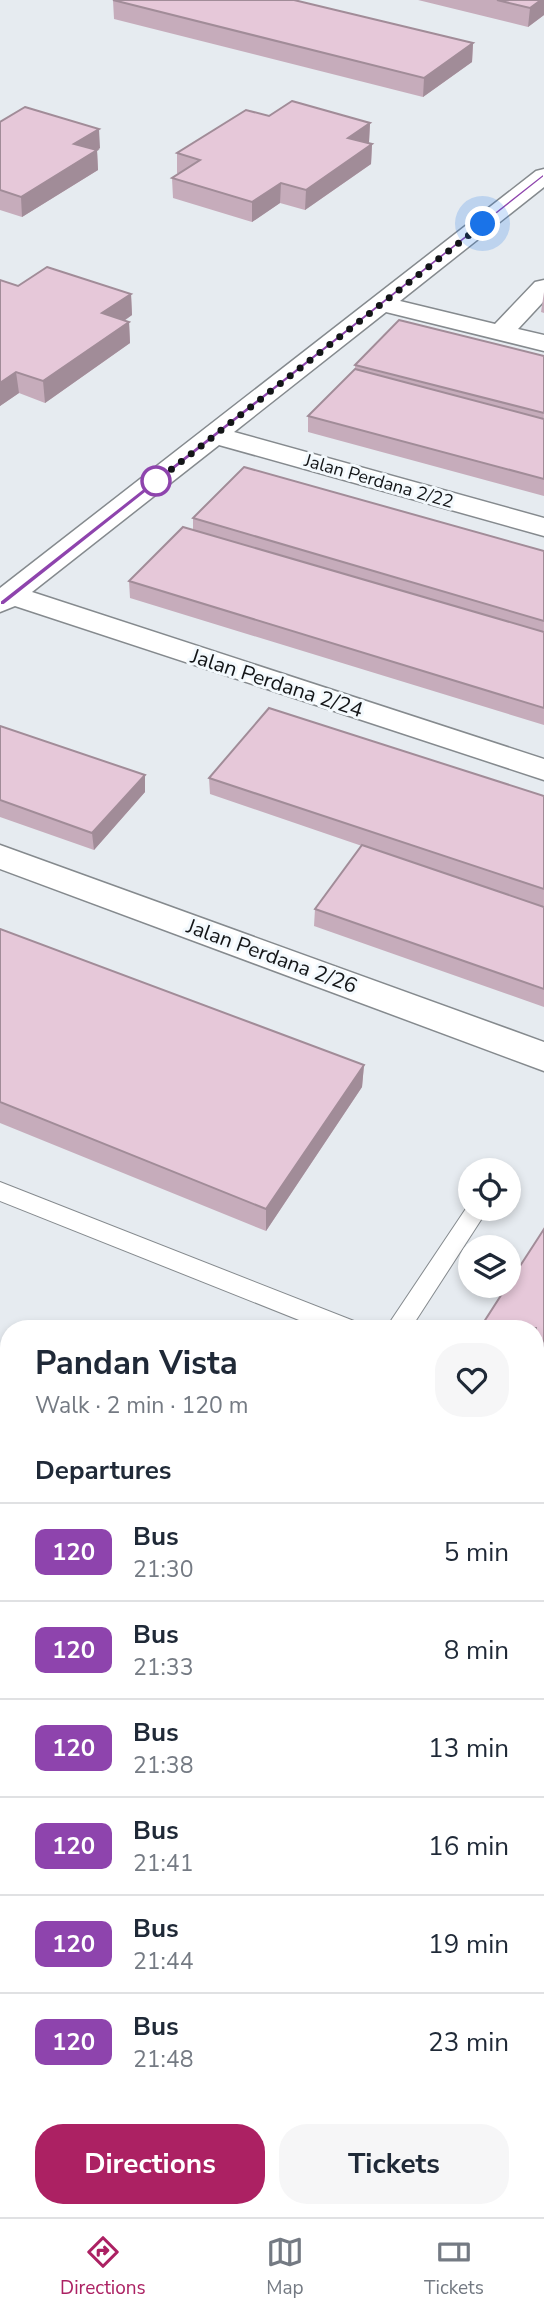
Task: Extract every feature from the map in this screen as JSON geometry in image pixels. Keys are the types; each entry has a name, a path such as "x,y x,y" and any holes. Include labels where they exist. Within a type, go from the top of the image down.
{"street":[{"path":"6,599 544,176"},
{"path":"501,332 544,287"},
{"path":"382,303 544,342"},
{"name":"Jalan Perdana 2/22","path":"214,435 544,527"},
{"name":"Jalan Perdana 2/24","path":"6,599 544,770"},
{"name":"Jalan Perdana 2/26","path":"0,856 544,1057"}],"lane":[{"path":"0,1191 325,1320"},
{"path":"403,1320 468,1221"}],"building":[{"path":"113,0 294,0 473,43 424,78"},
{"path":"497,0 541,0 530,8"},
{"path":"292,101 370,123 348,138 372,144 306,190 281,183 252,202 172,178 200,160 177,153 246,110 269,116"},
{"path":"25,107 99,129 74,144 97,150 21,197 0,190 0,122"},
{"path":"47,267 131,294 102,313 129,322 43,381 16,372 0,383 0,280 18,286"},
{"path":"399,320 544,356 544,413 355,365"},
{"path":"355,369 544,419 544,479 308,416"},
{"path":"244,467 544,551 544,621 193,518"},
{"path":"183,527 544,632 544,708 129,581"},
{"path":"269,708 544,796 544,889 209,778"},
{"path":"0,726 145,775 92,833 0,800"},
{"path":"362,845 544,907 544,989 315,909"},
{"path":"0,929 364,1065 266,1209 0,1102"},
{"path":"544,1229 544,1320 485,1320 499,1298 521,1298 521,1264"}],"bus line":[{"name":"120","path":"0,603 544,176"}],"route":[{"path":"156,481 149,487 483,224"}]}
